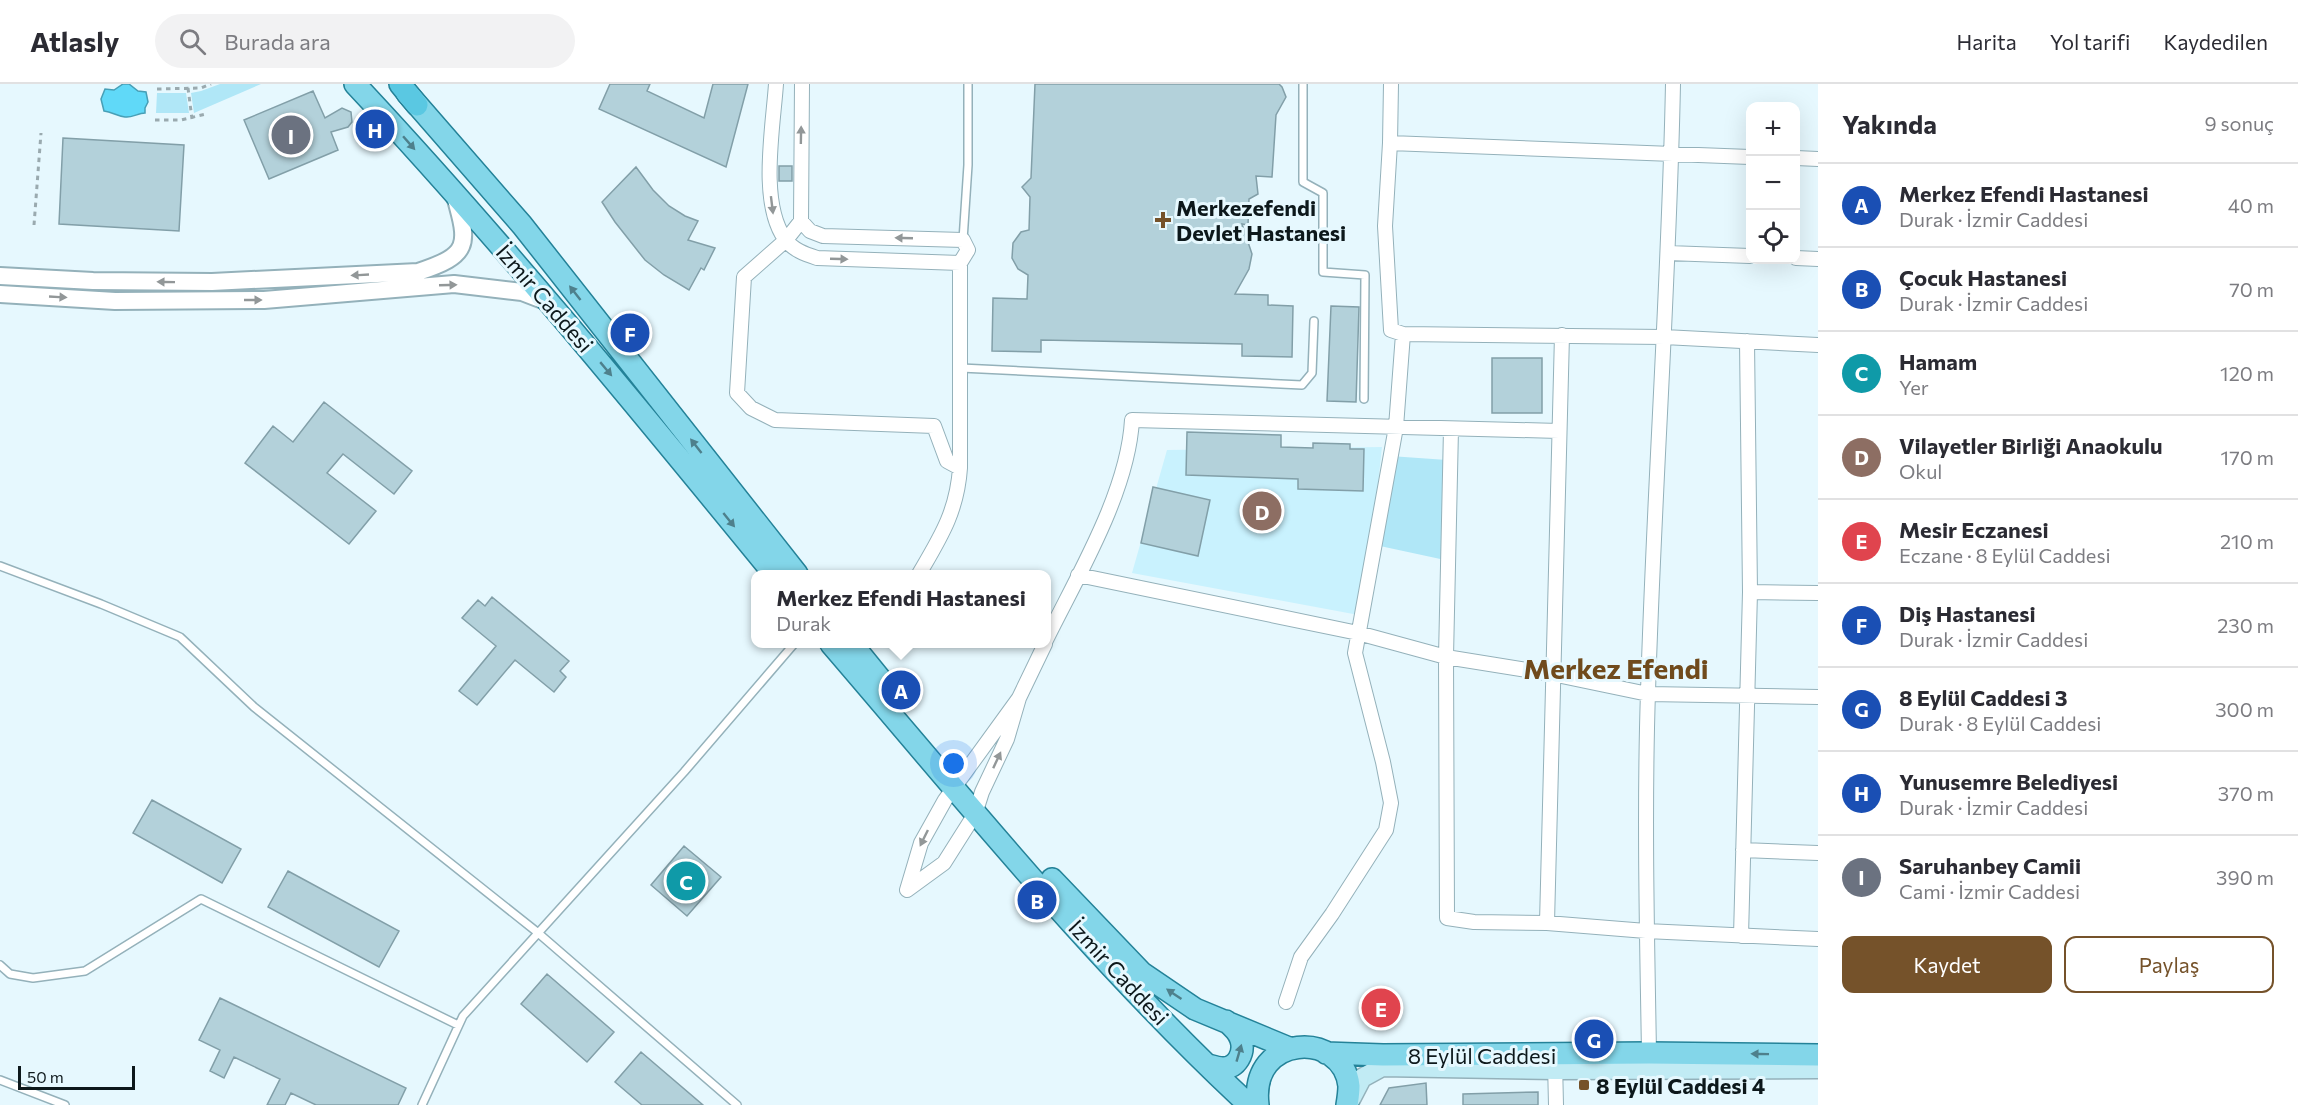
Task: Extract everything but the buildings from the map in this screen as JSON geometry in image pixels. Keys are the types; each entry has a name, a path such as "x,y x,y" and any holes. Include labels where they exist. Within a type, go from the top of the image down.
{"highway":[{"path":"400,84 417,105"}],"main road":[{"name":"İzmir Caddesi","path":"355,84 549,302 771,570"},
{"name":"İzmir Caddesi","path":"417,105 522,225 794,570"},
{"name":"İzmir Caddesi","path":"858,651 957,784 1138,995 1250,1105"},
{"name":"İzmir Caddesi","path":"977,808 1142,973 1195,1009 1289,1048"},
{"path":"1208,1065 1224,1068 1236,1064 1242,1053 1241,1040 1236,1029 1225,1021"},
{"name":"8 Eylül Caddesi","path":"1289,1048 1308,1047 1326,1053 1555,1063 1649,1053 1818,1055"},
{"path":"1258,1105 1256,1091 1259,1077 1276,1055 1289,1048"},
{"path":"1326,1053 1337,1061 1345,1073 1349,1086 1348,1105"},
{"path":"1348,1105 1362,1078 1382,1067 1555,1063 1818,1069"}],"street":[{"path":"776,84 770,189 773,217 786,240 800,252 817,258 960,263"},
{"path":"802,84 801,221 786,240 744,278 737,393 752,408 775,420 934,426 947,461 960,468"},
{"path":"1390,84 1390,143 1385,226 1391,330 1403,334 1664,337 1818,345"},
{"path":"1649,1053 1646,931 1648,694 1668,253 1673,84"},
{"path":"1390,143 1746,157"},
{"path":"1800,158 1818,159"},
{"path":"0,276 93,281 212,282 418,272 445,264 459,251 465,236 454,195"},
{"path":"801,221 810,231 823,236 963,240 968,250 960,263 959,488 952,514 921,570"},
{"path":"1668,253 1746,256"},
{"path":"1800,258 1818,259"},
{"path":"0,294 115,301 264,300 454,284 522,292 549,302"},
{"path":"1286,1002 1301,957 1332,914 1386,830 1391,803 1355,653 1396,427 1403,334"},
{"path":"1547,923 1562,335"},
{"path":"1741,936 1750,592 1746,341"},
{"path":"1051,632 1102,525 1124,468 1132,420 1559,431"},
{"path":"1450,429 1446,657 1447,918 1474,922 1547,923 1646,931 1818,939"},
{"path":"1078,575 1358,633 1446,657 1648,694 1818,697"},
{"path":"1750,592 1818,592"},
{"path":"1019,698 957,784 921,843 907,890 944,863 977,808 1006,739 1019,698 1043,648"},
{"path":"1743,850 1818,853"},
{"path":"1555,1063 1556,1105"}],"lane":[{"path":"963,240 968,165 968,84"},
{"path":"1303,84 1303,182 1323,193 1323,272 1365,275 1365,399"},
{"path":"961,368 1302,385 1312,373 1314,321"},
{"path":"0,566 180,637 254,707 537,932 737,1105"},
{"path":"422,1105 463,1016 684,772 792,648"},
{"path":"0,965 10,974 33,978 86,971 201,899 458,1024"},
{"path":"1,1084 65,1105"}],"path":[{"path":"157,88 201,88 211,84"},
{"path":"188,88 192,119"},
{"path":"155,120 192,119 206,114"},
{"path":"34,225 41,134"}],"shaded area":[{"path":"220,84 261,84 194,113 191,93"},
{"path":"157,93 186,93 189,113 156,113"},
{"path":"1382,447 1364,616 1132,573 1167,450"},
{"path":"1390,456 1447,460 1445,560 1380,546"}],"water":[{"path":"123,84 129,84 138,91 146,92 148,102 145,113 125,117 104,111 101,99 105,89 114,90"}],"place":[{"name":"Yunusemre Belediyesi","path":"375,129"},
{"name":"Saruhanbey Camii","path":"291,135"},
{"name":"Merkezefendi Devlet Hastanesi","path":"1163,220"},
{"name":"Diş Hastanesi","path":"630,333"},
{"name":"Vilayetler Birliği Anaokulu","path":"1262,511"},
{"name":"Merkez Efendi Hastanesi","path":"901,690"},
{"name":"Hamam","path":"686,881"},
{"name":"Çocuk Hastanesi","path":"1037,900"},
{"name":"Mesir Eczanesi","path":"1381,1008"},
{"name":"8 Eylül Caddesi 3","path":"1594,1039"},
{"name":"8 Eylül Caddesi 4","path":"1584,1085"}],"district":[{"name":"Merkez Efendi","path":"1616,668"}]}
